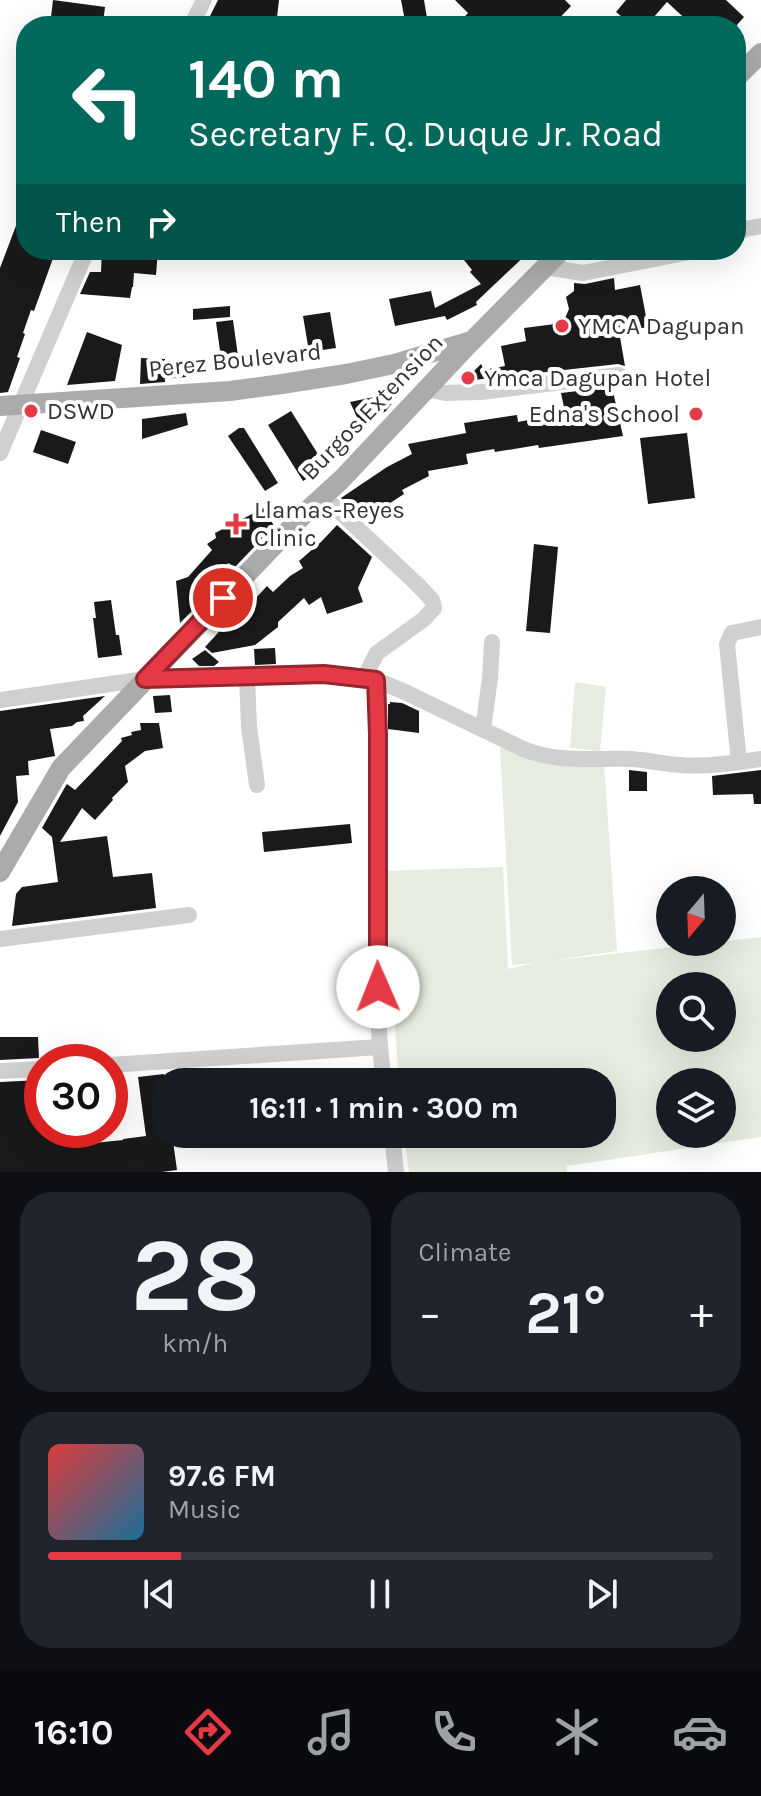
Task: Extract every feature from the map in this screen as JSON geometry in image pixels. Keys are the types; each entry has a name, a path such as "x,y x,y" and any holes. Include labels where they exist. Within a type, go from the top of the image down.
{"main road":[{"path":"746,68 761,53"},
{"name":"Burgos Extension","path":"0,872 61,768 552,260"},
{"name":"Perez Boulevard","path":"0,406 230,391 282,384 394,364 471,341"}],"street":[{"path":"0,453 83,260"},
{"path":"545,267 583,273 649,260"},
{"path":"426,389 445,393 481,392 619,375"},
{"path":"323,496 418,585 432,600 434,608 424,619 377,653 370,679 378,735 377,927 382,1068"},
{"path":"739,762 727,644 732,633 761,627"},
{"path":"483,730 492,642"},
{"path":"0,700 145,679 324,674 370,679 405,692 532,753 550,757 634,759 681,765 761,759"},
{"path":"247,677 249,727 257,785"},
{"path":"0,939 189,915"},
{"path":"128,1064 379,1047"},
{"path":"0,1071 24,1070"},
{"path":"393,1148 396,1172"}],"shaded area":[{"path":"575,682 606,687 600,751 570,748"},
{"path":"500,747 604,764 617,951 550,961 656,949 656,956 736,956 736,940 761,937 761,1137 736,1141 736,1068 656,1068 656,1148 687,1148 567,1166 567,1172 409,1172 406,1148 616,1148 616,1068 398,1068 384,871 503,867 508,969 534,963 512,965"}],"building":[{"path":"53,0 105,7 104,16 51,16"},
{"path":"218,0 279,0 277,16 210,16"},
{"path":"401,0 424,0 427,16 404,16"},
{"path":"455,0 565,0 571,6 562,16 465,16 468,13"},
{"path":"626,0 726,0 743,16 682,16 667,2 655,16 621,16 616,12"},
{"path":"16,226 16,260 52,260 23,333 17,357 20,358 8,392 0,393 0,268"},
{"path":"102,260 157,260 156,275 134,273 130,298 80,294 90,272 101,272"},
{"path":"464,260 520,260 476,302 477,305 447,320 445,316 395,326 389,299 431,291 435,308 481,284 470,272 472,270"},
{"path":"614,278 615,290 640,285 648,327 621,332 625,366 618,364 464,381 481,364 484,370 505,366 501,346 526,341 524,328 563,323 569,309 566,297 574,291 574,283"},
{"path":"230,306 230,317 193,320 193,309"},
{"path":"330,312 336,348 309,352 303,316"},
{"path":"233,320 238,356 221,358 216,322"},
{"path":"87,332 122,345 115,381 67,385"},
{"path":"141,358 165,359 165,368 185,366 186,377 140,384"},
{"path":"389,383 399,394 386,411 361,426 350,402 374,397"},
{"path":"612,387 623,436 466,454 468,464 428,471 429,476 402,490 404,494 384,507 382,503 352,508 341,498 412,454 408,444 466,433 464,423 517,415 518,422 555,415 565,412 561,393"},
{"path":"291,411 326,467 303,481 268,425"},
{"path":"186,413 188,425 142,439 142,419"},
{"path":"244,428 278,483 265,491 228,436"},
{"path":"41,430 76,442 68,464 33,452"},
{"path":"687,433 695,498 648,504 640,438"},
{"path":"264,508 274,526 235,567 228,563 209,587 212,591 180,623 176,581 188,577 212,550 207,544 216,538 215,533"},
{"path":"337,525 372,557 358,588 363,602 327,614 321,597 309,605 304,598 278,622 278,627 255,645 212,653 205,647 227,623 230,626 267,586 273,592 303,568 299,561"},
{"path":"534,544 558,547 550,633 526,631"},
{"path":"111,600 122,655 98,658 94,602"},
{"path":"275,648 276,664 255,665 254,649"},
{"path":"205,650 219,662 214,666 199,666 192,659"},
{"path":"170,695 172,712 155,713 153,696"},
{"path":"105,696 83,716 84,721 50,729 55,756 28,761 29,775 16,776 18,802 0,836 0,711"},
{"path":"390,702 402,703 419,711 419,733 388,729"},
{"path":"140,723 159,723 163,748 145,751 125,766 128,782 113,800 95,820 82,808 60,842 107,836 113,877 152,873 156,908 12,926 16,894 22,887 58,882 52,837 42,828 65,787 67,784 75,790 122,741 121,738 141,730"},
{"path":"629,770 647,772 647,791 629,791"},
{"path":"761,770 761,804 754,804 753,794 713,795 712,776"},
{"path":"350,824 352,843 264,852 262,832"},
{"path":"0,1037 38,1037 38,1044 24,1044 24,1059 0,1060"},
{"path":"152,1075 152,1148 174,1148 177,1170 0,1172 0,1082 24,1081 24,1148 128,1148 128,1138 146,1136 138,1077"}],"place":[{"name":"YMCA Dagupan","path":"562,326"},
{"name":"Ymca Dagupan Hotel","path":"468,378"},
{"name":"DSWD","path":"31,411"},
{"name":"Edna's School","path":"696,414"},
{"name":"Llamas-Reyes Clinic","path":"236,524"}],"route":[{"path":"223,598 145,679 324,674 376,680 378,987"}]}
